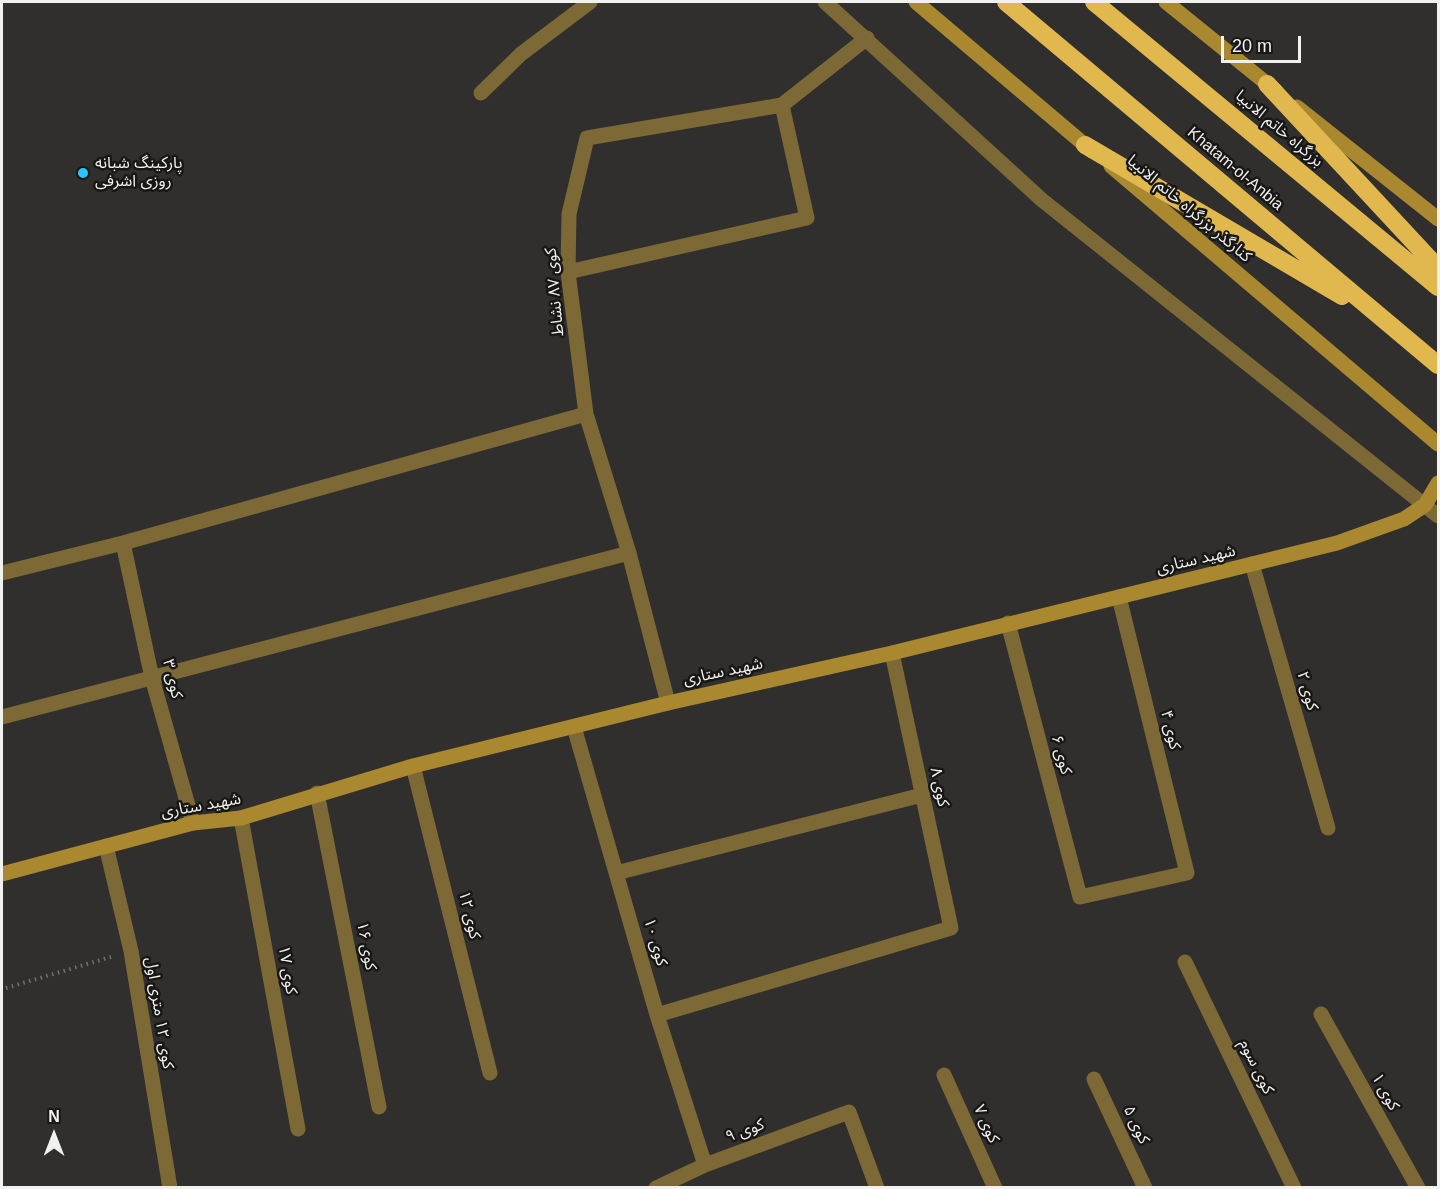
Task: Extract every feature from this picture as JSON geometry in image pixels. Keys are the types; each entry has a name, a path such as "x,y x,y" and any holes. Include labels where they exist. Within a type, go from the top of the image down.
{"highway":[{"name":"Khatam-ol-Anbia","path":"1006,2 1438,365"},
{"name":"بزرگراه خاتم الانبیا","path":"1094,2 1438,287"},
{"path":"1267,84 1438,268"},
{"path":"1085,145 1388,322"}],"street":[{"path":"481,93 521,54 590,2"},
{"path":"825,2 1042,200 1438,516"},
{"name":"کنارگذر بزرگراه خاتم الانبیا","path":"916,2 1438,444"},
{"path":"1166,2 1438,219"},
{"name":"کوی ۸۷ نشاط","path":"668,703 629,553 586,414 568,272 569,214 586,138 782,105 867,38"},
{"path":"568,272 807,218 782,105"},
{"path":"2,573 123,543 586,414"},
{"name":"شهید ستاری","path":"2,874 193,823 241,818 317,793 412,766 668,703 892,653 1337,543 1404,519 1425,505 1438,483"},
{"name":"کوی ۳","path":"123,543 153,678 193,823"},
{"path":"2,717 629,553"},
{"name":"کوی ۲","path":"1252,564 1328,828"},
{"name":"کوی ۴","path":"1080,897 1187,873 1119,597"},
{"name":"کوی ۶","path":"1008,623 1080,897"},
{"name":"کوی ۸","path":"657,1015 951,928 892,653"},
{"name":"کوی ۱۰","path":"574,727 657,1015 705,1165"},
{"name":"کوی ۱۲","path":"412,766 490,1073"},
{"name":"کوی ۱۶","path":"317,793 379,1107"},
{"path":"616,873 922,795"},
{"name":"کوی ۱۷","path":"241,818 298,1129"},
{"name":"کوی ۱۲ متری اول","path":"106,846 131,951 170,1188"},
{"name":"کوی سوم","path":"1185,962 1294,1188"},
{"name":"کوی ۱","path":"1320,1014 1418,1188"},
{"name":"کوی ۷","path":"944,1075 995,1188"},
{"name":"کوی ۵","path":"1094,1078 1145,1188"},
{"name":"کوی ۹","path":"656,1188 705,1165 849,1112 877,1188"}],"path":[{"path":"6,988 131,951"}],"place":[{"name":"پارکینگ شبانه روزی اشرفی","path":"83,173"}]}
